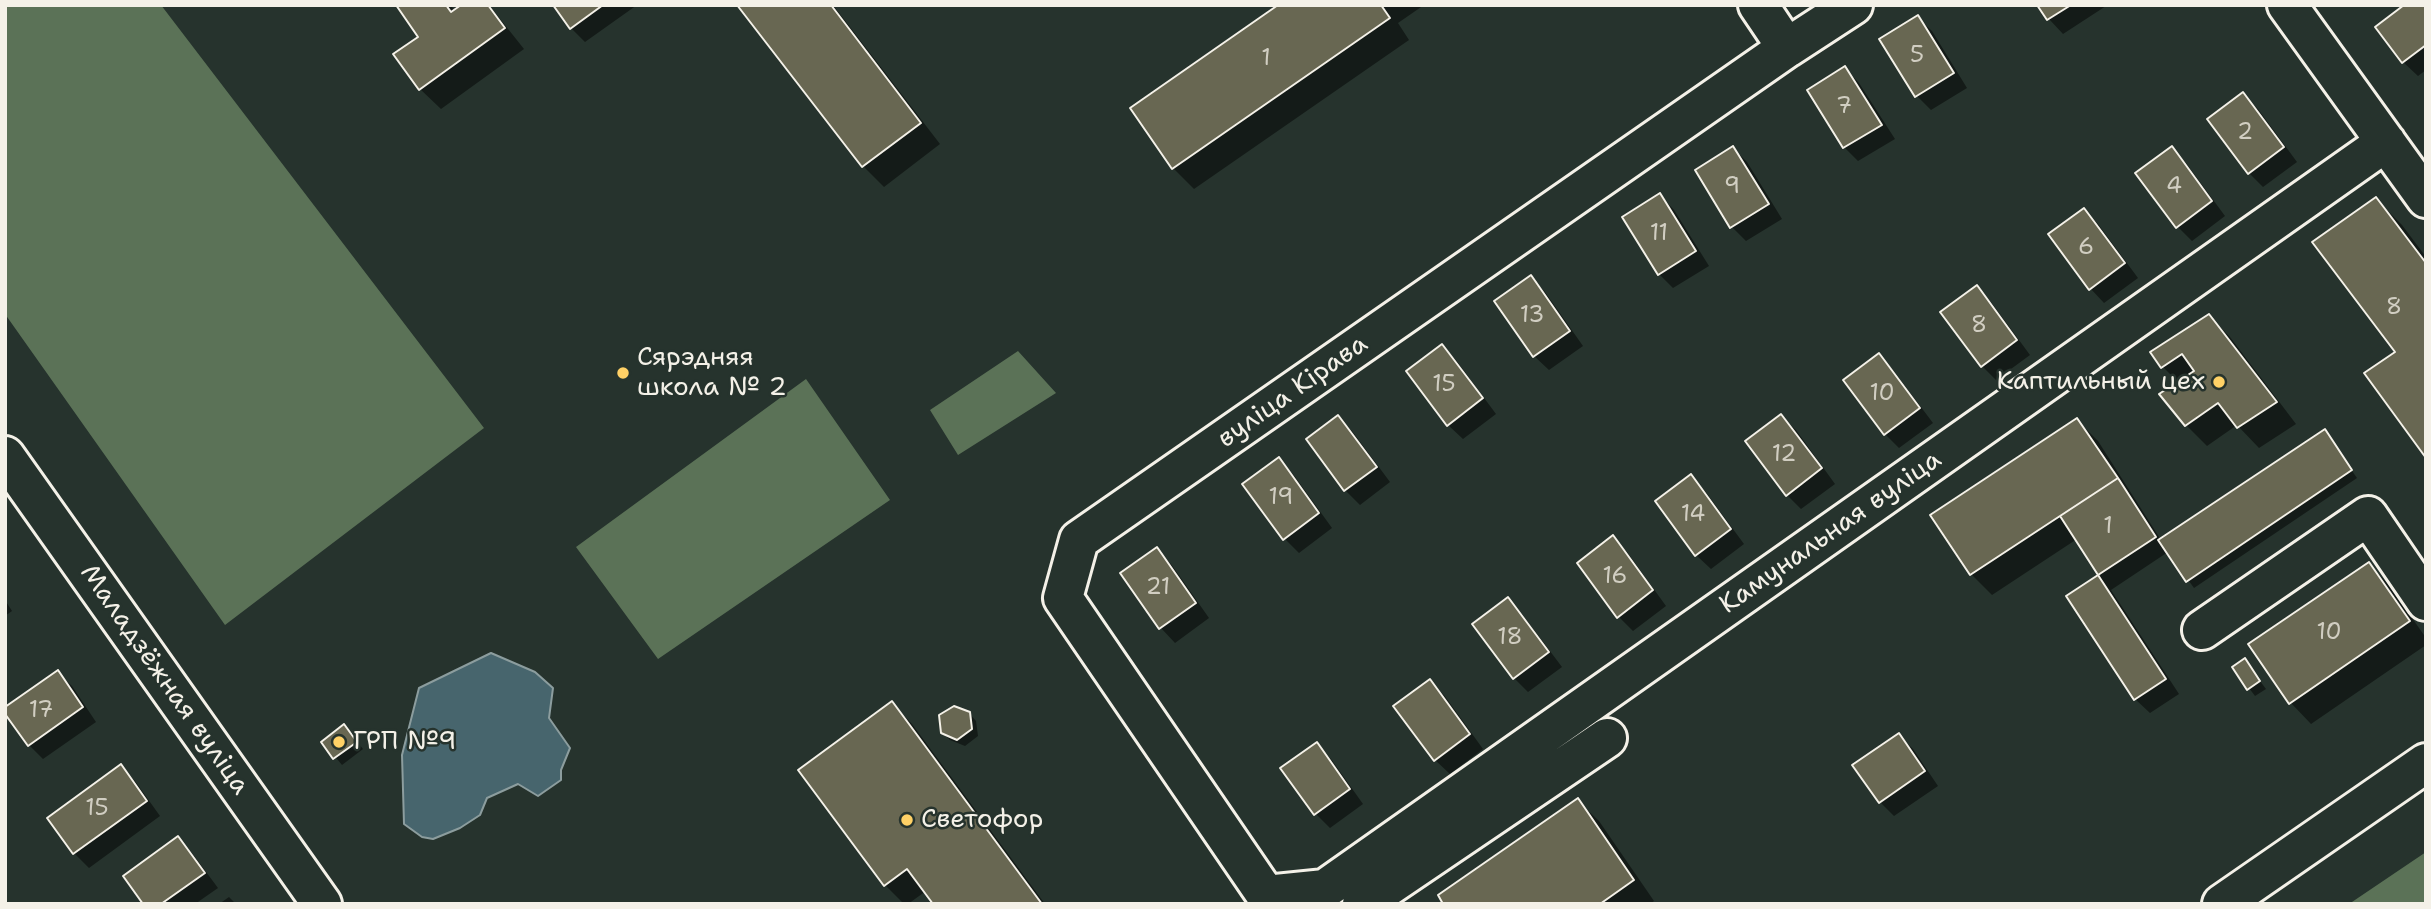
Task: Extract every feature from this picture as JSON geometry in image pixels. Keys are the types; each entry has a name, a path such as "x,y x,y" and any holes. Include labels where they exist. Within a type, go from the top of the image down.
{"street":[{"path":"1758,5 1787,48"},
{"name":"вуліца Кірава","path":"1266,895 1063,598 1079,540 1787,48 1853,5"},
{"path":"2287,5 2426,198"},
{"name":"Камунальная вуліца","path":"1266,895 1325,889 2386,142"},
{"name":"Маладзёжная вуліца","path":"5,456 322,904"},
{"path":"2202,630 2368,516 2426,601"},
{"path":"1362,904 1607,738"},
{"path":"2222,904 2426,763"}],"green space":[{"path":"5,5 161,5 484,428 225,625 5,314"},
{"path":"1018,351 1056,393 958,455 930,410"},
{"path":"806,379 890,500 658,659 576,547"},
{"path":"2426,852 2426,904 2349,904"}],"water":[{"path":"491,653 535,672 553,688 549,718 570,748 561,770 561,780 538,796 518,784 487,798 480,815 460,828 433,839 422,837 404,824 402,755 419,688"}],"building":[{"path":"396,5 446,5 451,12 461,5 488,5 505,28 419,90 393,54 418,37"},
{"path":"553,5 603,5 570,29"},
{"path":"737,5 831,5 921,123 862,167"},
{"path":"1278,5 1381,5 1390,18 1172,169 1130,108"},
{"path":"2037,5 2071,5 2047,20"},
{"path":"2404,5 2426,5 2426,45 2402,63 2375,27"},
{"path":"1918,15 1954,73 1915,97 1879,39"},
{"path":"1845,66 1882,125 1843,148 1807,90"},
{"path":"2243,92 2284,147 2248,174 2207,119"},
{"path":"1733,146 1769,204 1730,228 1695,170"},
{"path":"2172,146 2212,201 2176,228 2135,173"},
{"path":"1660,193 1696,251 1658,275 1622,217"},
{"path":"2376,197 2426,263 2426,458 2364,373 2395,352 2312,242"},
{"path":"2084,208 2125,263 2089,290 2048,234"},
{"path":"1531,275 1570,331 1533,357 1494,301"},
{"path":"1977,285 2017,340 1981,367 1940,312"},
{"name":"Каптильный цех","path":"2209,314 2277,402 2237,428 2218,403 2185,426 2159,394 2194,371 2182,354 2161,368 2150,352"},
{"path":"1442,344 1483,398 1447,426 1406,371"},
{"path":"1879,353 1920,408 1884,435 1843,380"},
{"path":"1781,414 1822,468 1786,496 1745,441"},
{"path":"1338,415 1377,467 1344,491 1306,439"},
{"path":"2077,418 2118,478 1970,575 1930,515"},
{"path":"2325,429 2352,470 2186,582 2158,540"},
{"path":"1279,457 1319,513 1283,540 1242,484"},
{"path":"1691,474 1731,529 1695,556 1655,501"},
{"path":"2118,478 2156,537 2098,575 2060,516"},
{"path":"1613,535 1653,590 1617,618 1577,563"},
{"path":"1157,547 1196,603 1159,629 1120,573"},
{"path":"2369,562 2410,621 2289,704 2248,644"},
{"path":"2098,575 2166,679 2134,700 2066,596"},
{"path":"1508,597 1549,652 1513,679 1472,624"},
{"path":"2245,658 2260,681 2247,690 2232,667"},
{"path":"58,670 83,707 28,746 5,714 5,707"},
{"path":"1430,679 1470,734 1434,761 1393,706"},
{"name":"Светофор","path":"892,701 1042,904 933,904 907,869 884,886 798,770"},
{"path":"954,706 970,712 972,729 957,740 941,733 939,715"},
{"name":"ГРП №9","path":"344,724 357,742 333,759 321,742"},
{"path":"1899,733 1925,771 1879,803 1852,765"},
{"path":"1317,742 1350,789 1314,815 1280,768"},
{"path":"121,764 147,801 73,854 47,818"},
{"path":"1578,798 1634,880 1600,904 1443,904 1438,895"},
{"path":"178,836 205,873 161,904 143,904 123,876"}],"place":[{"name":"Сярэдняя школа № 2","path":"623,373"},
{"name":"Каптильный цех","path":"2219,382"},
{"name":"ГРП №9","path":"339,742"},
{"name":"Светофор","path":"907,820"}]}
